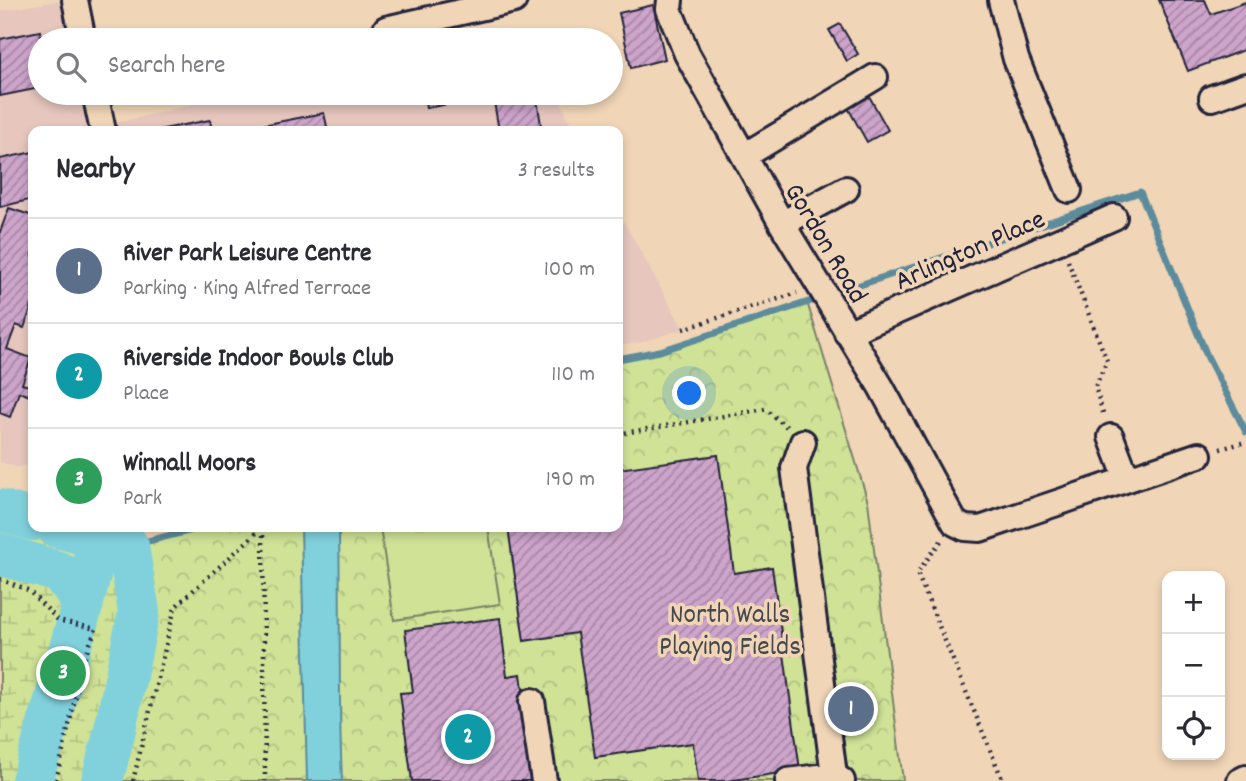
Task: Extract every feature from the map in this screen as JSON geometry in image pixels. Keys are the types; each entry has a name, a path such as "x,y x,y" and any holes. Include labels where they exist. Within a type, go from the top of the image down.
{"street":[{"path":"75,0 81,28"},
{"path":"390,28 514,0"},
{"name":"Gordon Road","path":"670,0 669,9 687,54 818,286 881,387 952,517"},
{"path":"1001,0 1016,59 1069,190"},
{"path":"744,156 875,78"},
{"path":"1212,98 1246,86"},
{"path":"98,105 102,126"},
{"path":"782,224 846,189"},
{"name":"Arlington Place","path":"844,326 1114,217"},
{"path":"1111,437 1127,480"},
{"path":"788,781 838,778 794,468 803,442"},
{"path":"952,517 965,528 980,529 1199,455"},
{"path":"532,701 544,781"},
{"path":"1240,781 1246,778"}],"path":[{"path":"1060,240 1107,361 1095,387 1111,437"},
{"path":"683,330 818,286"},
{"path":"623,433 765,409 803,442"},
{"path":"1232,446 1246,442"},
{"path":"952,517 917,573 1003,781"},
{"path":"133,781 175,607 258,532"},
{"path":"263,532 265,781"},
{"path":"0,579 28,590 58,620 96,629 85,656 56,781"}],"shaded area":[{"path":"64,0 71,28 28,28 28,105 84,105 88,126 28,126 28,465 17,467 0,462 0,11"},
{"path":"189,105 562,105 572,126 105,126"},
{"path":"623,220 683,329 623,345"}],"green space":[{"name":"North Walls Playing Fields","path":"807,302 868,502 903,781 0,781 0,510 28,518 28,532 76,532 128,546 184,532 623,532 623,358 660,351"},
{"path":"0,510 28,518 28,532 76,532 128,546 139,612 102,781 0,781"},
{"path":"381,532 489,532 500,604 394,620"}],"water":[{"path":"301,532 339,532 342,781 307,781"}],"building":[{"path":"1159,0 1205,0 1211,14 1246,2 1246,49 1188,71"},
{"path":"653,5 665,59 631,68 619,13"},
{"path":"840,24 858,54 847,61 829,30"},
{"path":"28,33 28,90 0,96 0,39"},
{"path":"869,96 888,130 867,142 848,108"},
{"path":"495,105 538,105 541,126 498,126"},
{"path":"324,113 327,126 258,126"},
{"path":"210,120 211,126 179,126"},
{"path":"28,153 28,200 0,207 0,159"},
{"path":"9,208 28,214 28,317 24,328 16,325 7,349 28,357 28,367 22,384 28,386 28,395 19,392 10,417 0,413 0,232"},
{"path":"718,455 734,573 772,567 800,770 727,781 698,781 693,743 595,757 577,633 524,641 509,532 623,532 623,468"},
{"path":"500,618 507,676 521,674 535,781 412,781 400,693 413,692 405,630"}],"waterway":[{"path":"623,358 660,351 1140,192 1207,356 1246,432"},
{"path":"0,510 28,518"},
{"path":"76,532 128,546 139,612 102,781"},
{"path":"128,546 184,532"},
{"path":"32,781 99,539"},
{"path":"0,554 58,572 72,586 82,606"}],"place":[{"name":"Winnall Moors","path":"63,673"},
{"name":"River Park Leisure Centre","path":"851,709"},
{"name":"Riverside Indoor Bowls Club","path":"468,737"}]}
